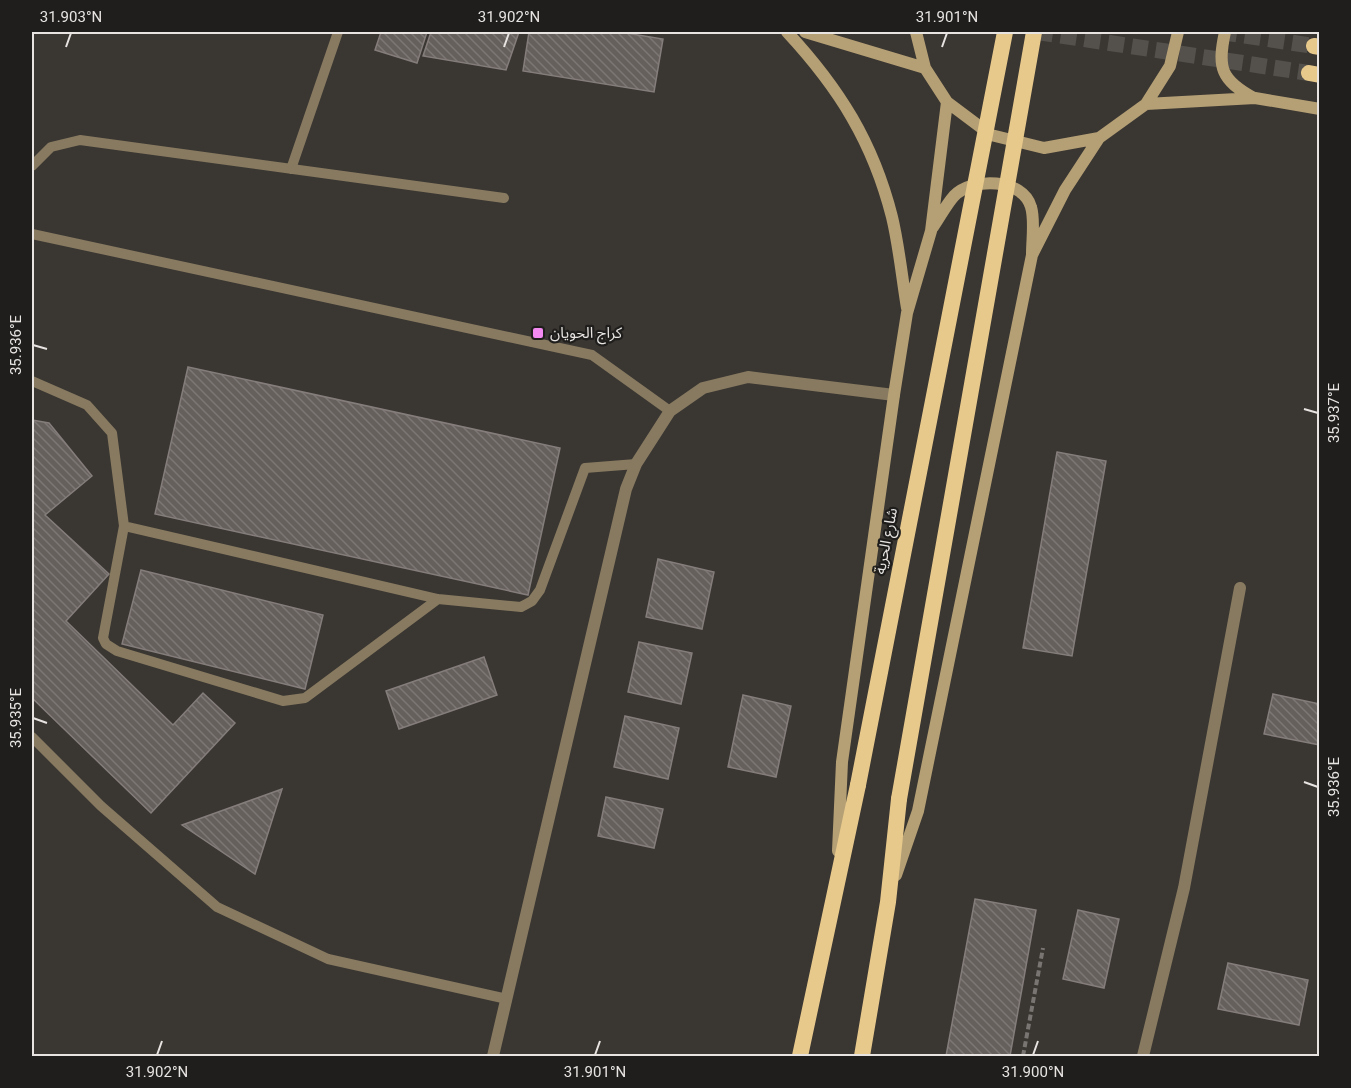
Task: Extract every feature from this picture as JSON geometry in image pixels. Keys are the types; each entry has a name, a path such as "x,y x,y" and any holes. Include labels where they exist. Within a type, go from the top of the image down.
{"highway":[{"name":"شارع الحرية","path":"800,1056 858,785 1005,32"},
{"path":"862,1056 888,902 898,799 1034,32"}],"main road":[{"path":"787,32 836,88 858,124 878,171 892,218 907,313"},
{"path":"805,32 925,68"},
{"path":"916,32 925,68 947,102 991,135 1044,148 1099,138"},
{"path":"1032,255 1065,190 1099,138 1146,104 1170,66 1178,32"},
{"path":"1225,32 1221,51 1223,75 1234,87 1255,99"},
{"path":"1146,104 1255,99 1320,109"},
{"path":"836,886 843,762 894,395 907,313 931,231 947,102"},
{"path":"888,902 918,811 1032,255 1031,207 1025,195 1007,186 991,183 969,187 955,195 931,231"}],"street":[{"path":"493,1056 626,489 636,464 670,411 703,388 748,377 894,395"},
{"path":"1143,1056 1184,888 1240,588"}],"lane":[{"path":"291,169 338,32"},
{"path":"32,166 51,147 80,140 504,198"},
{"path":"32,234 592,355 670,411"},
{"path":"32,381 87,405 112,433 124,526 103,638 106,644 117,651 283,701 305,698 438,599"},
{"path":"124,526 438,599 521,607 532,602 540,590 585,468 636,464"},
{"path":"32,737 101,806 217,907 328,959 507,999"}],"path":[{"path":"1023,1056 1043,948"}],"building":[{"path":"381,32 427,32 417,63 375,50"},
{"path":"431,32 519,32 506,70 423,56"},
{"path":"529,32 620,32 663,39 654,92 523,71"},
{"path":"188,367 560,448 528,595 155,514"},
{"path":"32,420 49,423 92,476 45,515 109,574 66,621 173,725 203,693 235,723 151,813 32,698"},
{"path":"1057,452 1106,461 1072,656 1023,648"},
{"path":"658,559 714,572 702,629 646,617"},
{"path":"141,570 323,615 305,689 122,644"},
{"path":"639,642 692,653 681,704 628,692"},
{"path":"484,657 497,695 399,729 386,691"},
{"path":"1273,694 1320,704 1320,745 1264,734"},
{"path":"743,695 791,706 776,777 728,767"},
{"path":"625,716 679,728 668,779 614,767"},
{"path":"282,789 255,874 182,825"},
{"path":"606,797 663,809 654,848 598,836"},
{"path":"975,899 1036,910 1010,1056 946,1056"},
{"path":"1078,910 1119,919 1104,988 1063,979"},
{"path":"1228,963 1308,980 1299,1025 1218,1009"}],"tunnel":[{"path":"1037,32 1309,73"},
{"path":"1221,32 1314,46"}],"place":[{"name":"كراج الحويان","path":"538,333"}]}
